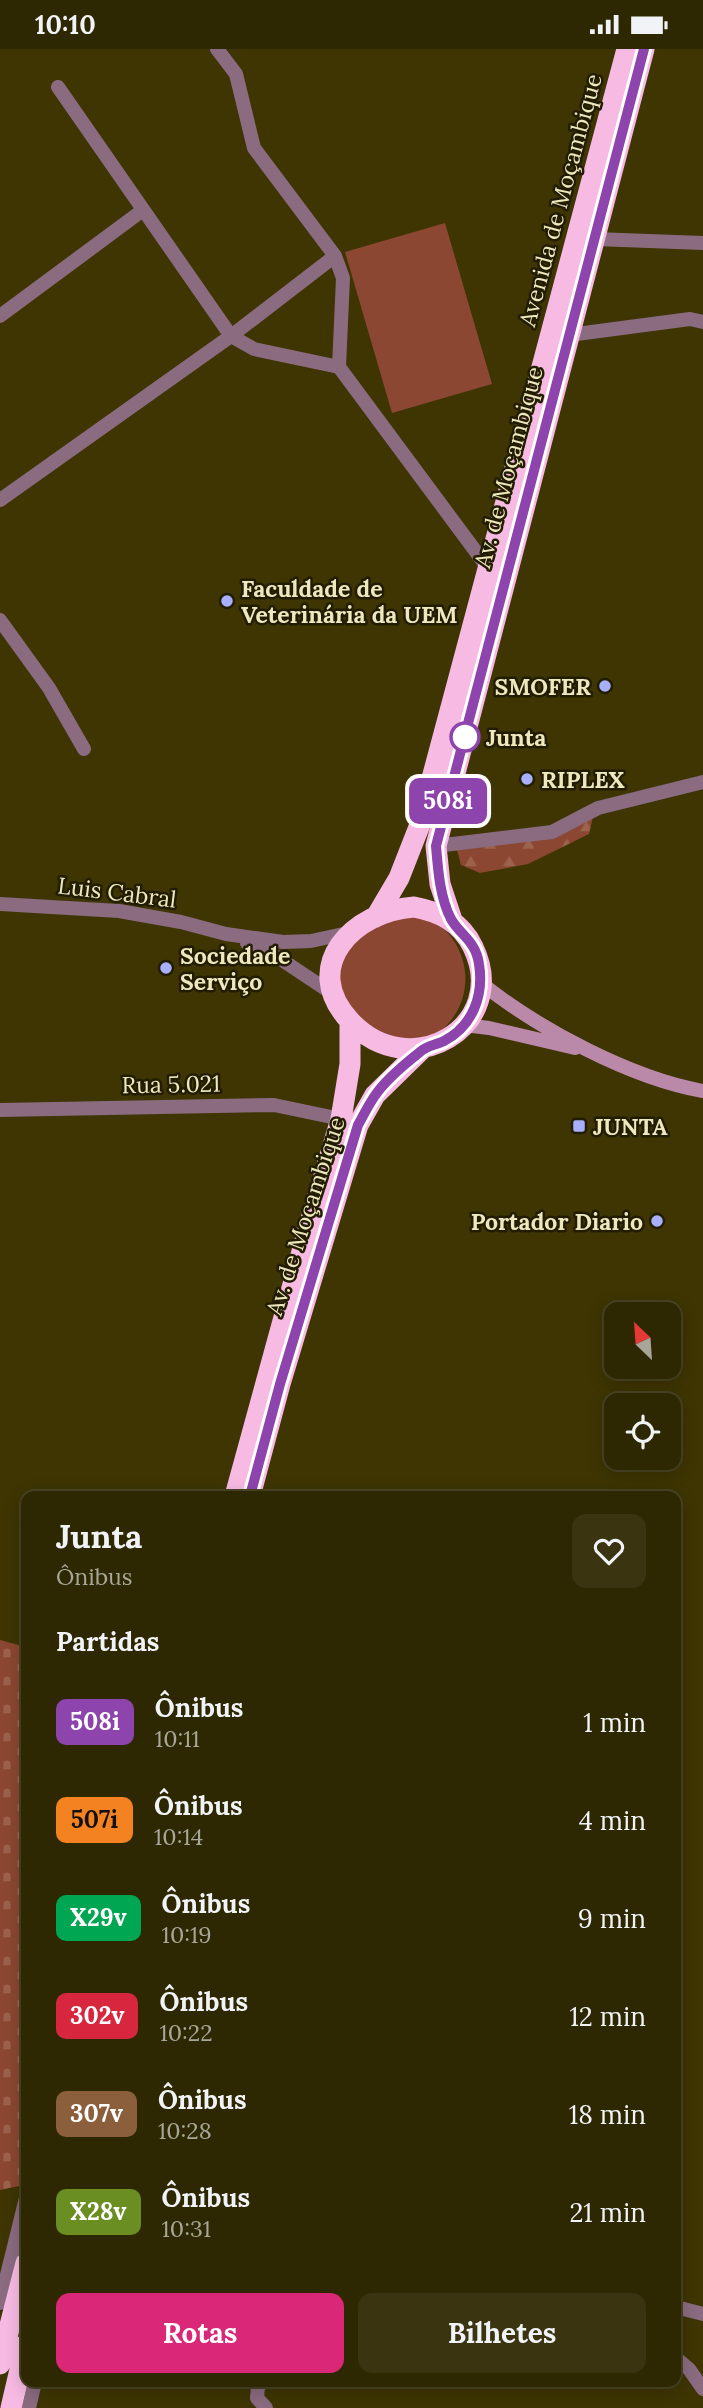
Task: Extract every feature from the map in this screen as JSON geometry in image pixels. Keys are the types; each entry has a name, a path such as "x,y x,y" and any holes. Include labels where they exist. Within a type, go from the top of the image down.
{"highway":[{"name":"Avenida de Moçambique","path":"376,917 409,855 419,827 627,49"},
{"name":"Av. de Moçambique","path":"481,983 479,959 468,937 452,920 440,884 436,846 642,58"},
{"path":"452,920 434,911 414,907 394,908 361,923 348,933 338,946 332,962 333,994 340,1009 364,1035 382,1045 402,1050 422,1049 445,1041 464,1025 476,1006 481,983"},
{"name":"Av. de Moçambique","path":"236,1491 341,1119 350,1065 350,1021"},
{"name":"Av. de Moçambique","path":"251,1491 280,1384 358,1125 375,1095 422,1049"},
{"path":"0,2364 21,2282"},
{"path":"11,2408 21,2365"}],"street":[{"path":"217,49 236,74 254,148 335,256 343,278 339,367 488,568"},
{"path":"58,87 231,336 254,349 339,367"},
{"path":"0,316 144,210"},
{"path":"595,239 703,243"},
{"path":"0,500 231,336 335,256"},
{"path":"569,335 690,319 703,322"},
{"path":"0,621 49,688 84,749"},
{"path":"436,846 552,832 598,808 703,782"},
{"name":"Luis Cabral","path":"0,904 119,911 181,922 226,934 283,942 312,941 348,933"},
{"name":"Luis Cabral","path":"226,934 279,958 333,994"},
{"path":"481,983 502,1000 590,1051 676,1086 703,1091"},
{"path":"464,1025 489,1028 590,1051"},
{"name":"Rua 5.021","path":"0,1110 274,1105 341,1119"},
{"path":"0,2303 21,2218"},
{"path":"681,2308 703,2314"},
{"path":"681,2362 703,2389"},
{"path":"29,2408 34,2387"},
{"path":"258,2387 257,2398 266,2408"}],"green space":[{"path":"445,223 492,384 392,413 345,252"},
{"path":"593,817 589,834 528,864 480,873 461,865 454,839 520,837"},
{"path":"399,908 431,921 447,932 455,943 465,968 464,994 453,1018 431,1038 413,1041 372,1040 331,978 364,916"},
{"path":"0,1640 21,1646 21,2177 19,2186 0,2190"}],"bus line":[{"name":"508i","path":"251,1491 280,1384 358,1125 375,1095 422,1049 445,1041 464,1025 480,995 479,959 468,937 452,920 440,884 436,846 644,49"}],"place":[{"name":"Faculdade de Veterinária da UEM","path":"227,601"},
{"name":"SMOFER","path":"605,686"},
{"name":"Junta","path":"465,737"},
{"name":"RIPLEX","path":"527,779"},
{"name":"Sociedade Serviço","path":"166,968"},
{"name":"JUNTA","path":"579,1126"},
{"name":"Portador Diario","path":"657,1221"}]}
